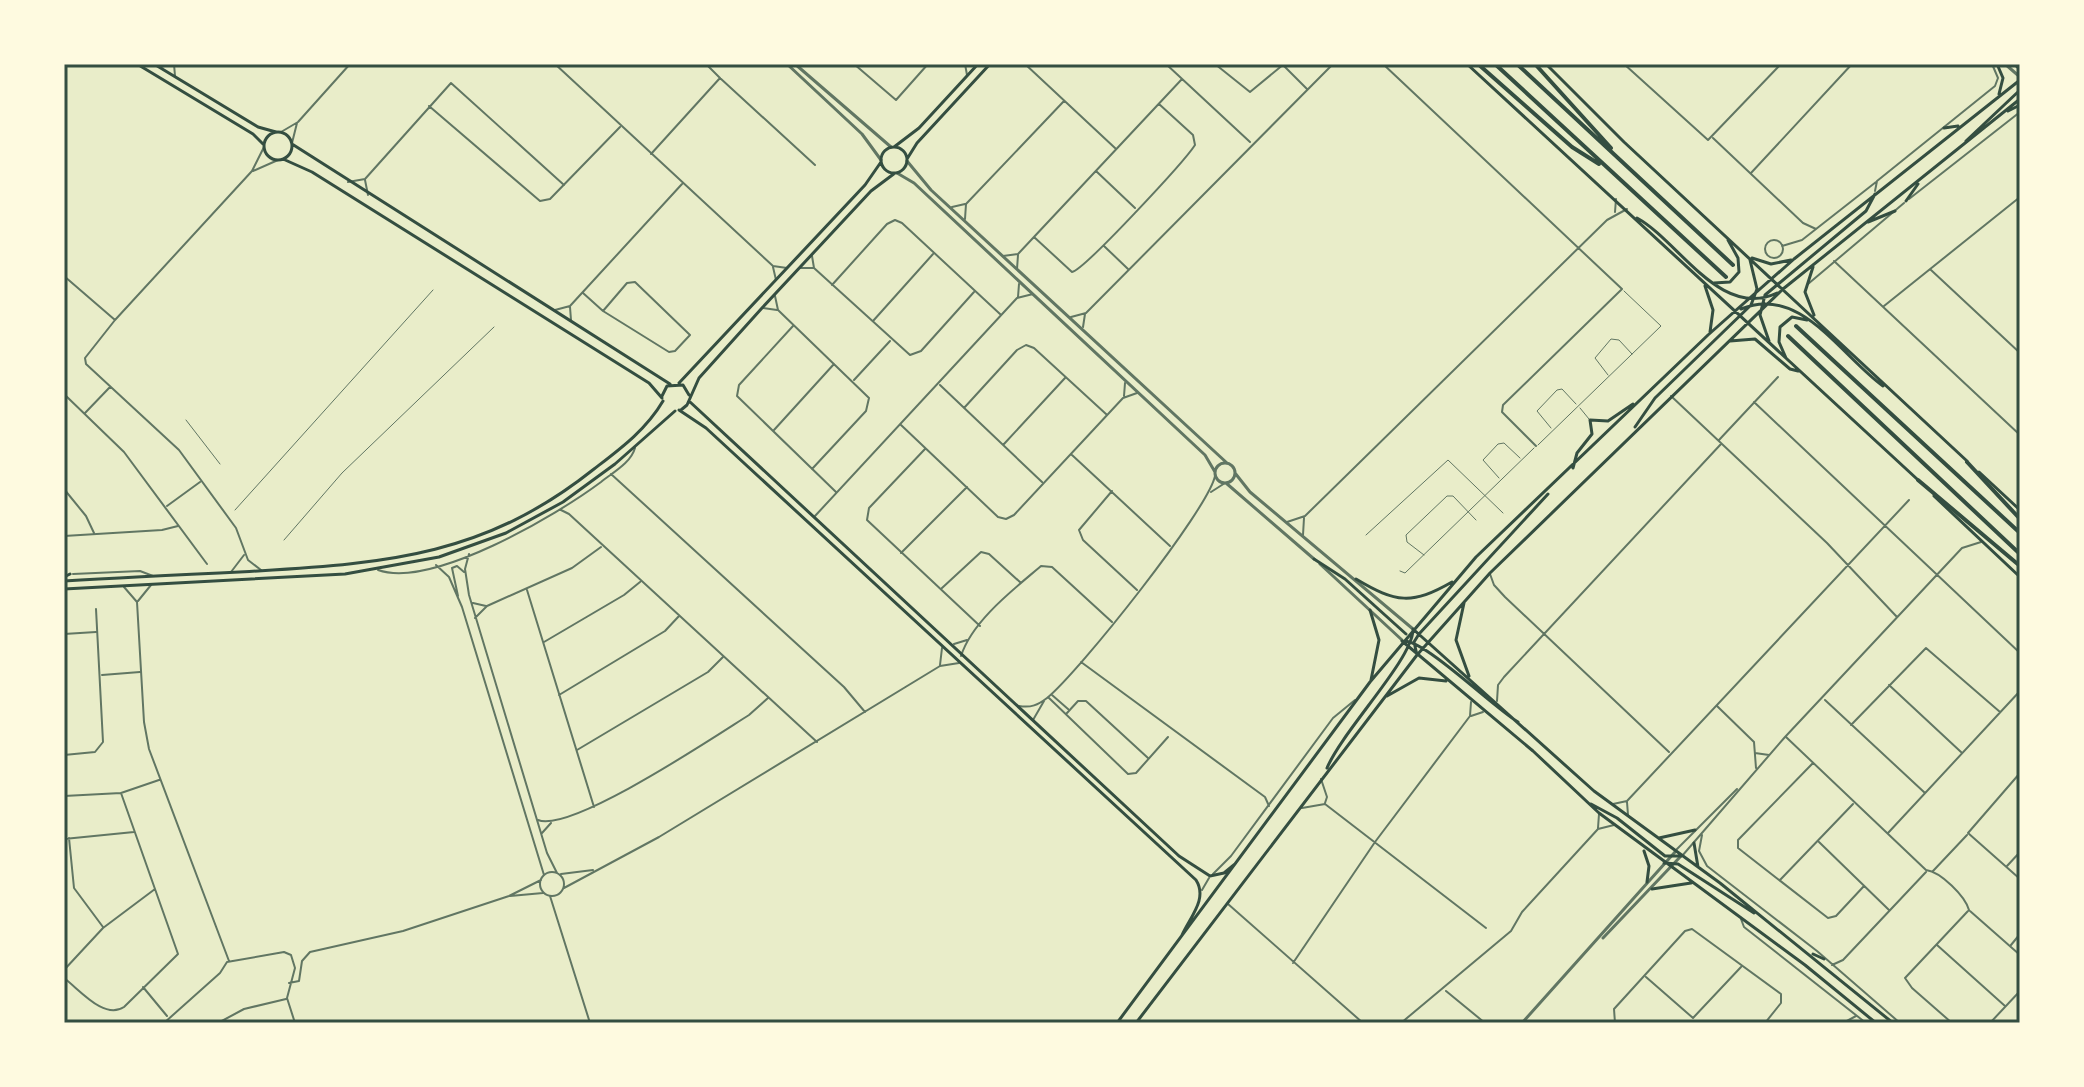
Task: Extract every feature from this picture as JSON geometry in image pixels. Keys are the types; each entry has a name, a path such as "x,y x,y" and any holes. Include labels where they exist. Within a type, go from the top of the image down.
{"highway":[{"path":"1478,64 1572,147 1610,172"},
{"path":"1495,64 1726,277"},
{"path":"1517,64 1733,265"},
{"path":"1535,64 1622,162"},
{"path":"1796,326 2020,533"},
{"path":"1788,336 2020,554"},
{"path":"1967,462 2020,519"},
{"path":"1918,480 2020,566"}],"main road":[{"path":"137,64 253,134 264,146 267,155 312,172 649,383 662,400 713,434 1196,880 1201,891 1179,941"},
{"path":"156,66 258,127 278,132 368,195 670,384 678,383 776,282 865,185 884,152 919,128 978,64"},
{"path":"990,64 925,134 896,173 871,191 699,378 689,401 1179,856 1210,876 1224,873 1240,858"},
{"path":"1467,64 1627,209 2020,577"},
{"path":"1546,64 1892,393"},
{"path":"1995,64 2003,78 1999,96"},
{"path":"2014,64 2020,69"},
{"path":"1631,433 1655,398 1740,317 1751,305 1756,293 1794,259 2020,79"},
{"path":"1961,147 1979,125 2020,90"},
{"path":"1136,1023 1423,647 1490,573 1783,289 2020,99"},
{"path":"2002,114 2020,105"},
{"path":"1944,128 1962,125"},
{"path":"264,146 269,135 278,132"},
{"path":"280,160 289,155 292,144"},
{"path":"892,147 904,152 907,160"},
{"path":"881,161 886,170 896,173"},
{"path":"1906,201 1920,180"},
{"path":"1771,345 1759,311 1762,301 1777,284 1860,216 1875,194"},
{"path":"1865,223 1895,211"},
{"path":"1633,215 1656,230 1711,282 1725,291 1791,308 1810,321 2020,510"},
{"path":"1711,282 1727,283 1739,272 1738,258 1725,235"},
{"path":"1748,256 1771,264 1794,259"},
{"path":"1748,256 1756,293"},
{"path":"1815,263 1805,288 1807,302 1818,321"},
{"path":"1703,282 1713,312 1708,335"},
{"path":"1735,312 1783,289"},
{"path":"1117,1023 1407,635 1495,539 1573,469 1708,335 1753,298"},
{"path":"1788,362 1779,342 1780,327 1792,317 1810,321"},
{"path":"1726,343 1755,339 1790,369 1799,371"},
{"path":"678,383 689,395"},
{"path":"64,578 262,570 393,560 437,550 503,527 557,497 597,468 645,426 670,384"},
{"path":"1573,469 1577,453 1592,434 1590,420 1608,421 1646,394"},
{"path":"64,589 378,570 448,555 518,527 579,492 689,401"},
{"path":"1322,777 1339,742 1413,641 1557,484"},
{"path":"1314,559 1345,579 1413,641 1492,706 1524,726"},
{"path":"64,578 70,574"},
{"path":"1356,579 1383,595 1403,600 1422,597 1456,580"},
{"path":"1465,600 1456,640 1460,659 1471,679"},
{"path":"1370,610 1379,640 1370,682"},
{"path":"1413,629 1612,804 1720,883 1893,1023"},
{"path":"1413,629 1417,655"},
{"path":"1402,641 1427,642"},
{"path":"1402,641 1643,848 1664,863 1673,865 1762,917"},
{"path":"1383,699 1419,678 1449,682"},
{"path":"1585,800 1617,818 1669,858 1681,856"},
{"path":"1656,838 1695,830"},
{"path":"1694,843 1695,861 1703,873"},
{"path":"1643,848 1649,866 1647,882"},
{"path":"1673,865 1691,883 1876,1023"},
{"path":"1652,889 1691,883"},
{"path":"1720,883 1729,883"},
{"path":"1809,953 1824,959"}],"street":[{"path":"156,66 173,64 176,77"},
{"path":"278,132 298,122 350,64"},
{"path":"555,64 773,266 776,282"},
{"path":"706,64 815,165"},
{"path":"787,64 862,134 881,161"},
{"path":"795,64 892,147"},
{"path":"854,64 896,100 928,64"},
{"path":"965,64 967,77"},
{"path":"1025,64 1117,149"},
{"path":"1166,64 1251,144"},
{"path":"1215,64 1242,89 1250,92 1284,65 1307,89"},
{"path":"1068,316 1086,313 1333,64"},
{"path":"1383,64 1622,289 1503,405 1502,412 1536,446"},
{"path":"1624,64 1705,139 1712,137 1781,64"},
{"path":"1751,173 1852,64"},
{"path":"1782,246 1816,229 1995,86 1998,78 1995,64"},
{"path":"2005,64 2020,79"},
{"path":"651,154 720,78"},
{"path":"1003,256 1018,254 1182,79"},
{"path":"348,182 365,179 447,85 456,85 564,185"},
{"path":"950,207 966,204 1064,101"},
{"path":"1034,237 1072,272 1081,268 1103,245 1195,145 1193,135 1159,104"},
{"path":"429,106 536,200 550,199 621,126"},
{"path":"1805,288 1906,201 2020,112"},
{"path":"292,144 298,122"},
{"path":"1712,137 1803,223 1816,229"},
{"path":"262,570 245,554 236,528 167,436 86,364 85,358 115,320 252,171 264,146"},
{"path":"252,171 280,160"},
{"path":"907,160 950,207 1227,463 1250,492 1413,629"},
{"path":"1096,171 1136,209"},
{"path":"896,173 914,183 1205,455 1215,474 1314,559 1402,641"},
{"path":"365,179 368,195"},
{"path":"1875,194 1877,181"},
{"path":"553,310 570,306 683,183"},
{"path":"1883,307 2020,197"},
{"path":"1615,213 1616,199"},
{"path":"965,220 966,204"},
{"path":"1286,522 1305,516 1615,213 1627,209"},
{"path":"832,285 891,221 902,223 1001,315"},
{"path":"1803,223 1806,236"},
{"path":"1777,240 1782,246 1781,254 1775,258 1765,252 1770,241 1777,240"},
{"path":"1103,245 1129,270"},
{"path":"872,322 934,253"},
{"path":"1018,254 1018,270"},
{"path":"812,255 814,268 906,353 917,353 974,292"},
{"path":"1834,261 2020,435"},
{"path":"773,266 789,267"},
{"path":"800,268 814,268"},
{"path":"1930,269 2020,353"},
{"path":"64,276 115,320"},
{"path":"1017,298 1019,281"},
{"path":"583,293 603,311 669,352 675,351 690,335 635,282 627,283 603,311"},
{"path":"775,294 778,310"},
{"path":"815,517 1017,298 1033,294"},
{"path":"570,306 572,322"},
{"path":"762,308 778,310 866,394 869,407 812,469"},
{"path":"1084,332 1086,313"},
{"path":"794,325 736,392 739,399 837,493"},
{"path":"853,381 891,340"},
{"path":"964,408 1017,350 1026,345 1034,348 1107,415"},
{"path":"773,431 834,364"},
{"path":"1497,701 1498,685 1508,672 1778,377"},
{"path":"1003,445 1066,378"},
{"path":"1123,398 1124,380"},
{"path":"938,384 1043,483"},
{"path":"85,413 111,386"},
{"path":"901,425 998,517 1006,519 1123,398 1137,393"},
{"path":"64,394 124,452 207,564"},
{"path":"1671,396 1898,618"},
{"path":"1754,402 2020,653"},
{"path":"378,570 401,573 436,565 519,533 561,510 611,474 632,456 635,445"},
{"path":"926,448 866,514 868,523 980,626"},
{"path":"1071,454 1171,547"},
{"path":"1210,493 1219,465 1227,463"},
{"path":"1019,706 1030,707 1052,694 1113,623 1210,493 1235,473"},
{"path":"611,474 844,687 865,713"},
{"path":"166,507 201,481"},
{"path":"901,554 967,487"},
{"path":"64,489 86,516 95,534"},
{"path":"1112,491 1079,530 1083,540 1137,591"},
{"path":"1612,804 1627,801 1909,500"},
{"path":"569,504 569,514"},
{"path":"561,510 569,514 817,742"},
{"path":"1303,536 1305,516"},
{"path":"64,536 162,530 179,525"},
{"path":"1969,543 1970,531"},
{"path":"1600,940 1664,863 1771,755 1937,575 1969,543 1981,542"},
{"path":"475,618 487,606 572,568 602,547"},
{"path":"941,589 981,552 989,554 1021,583"},
{"path":"230,572 245,554"},
{"path":"469,554 465,573 470,602 541,834 564,888"},
{"path":"436,565 447,574 458,597"},
{"path":"961,656 968,640 980,626 1041,566 1048,565 1113,623"},
{"path":"465,573 457,566 452,568 458,597 541,856 544,875 541,889 549,895 590,1023"},
{"path":"70,574 140,571 154,576"},
{"path":"1490,573 1497,589 1670,752"},
{"path":"543,643 624,595 641,581"},
{"path":"153,584 143,591 137,602 146,737 229,961"},
{"path":"122,586 137,602"},
{"path":"527,590 594,808"},
{"path":"470,602 487,606"},
{"path":"64,755 90,753 101,746 96,609"},
{"path":"559,695 665,631 680,615"},
{"path":"64,634 97,632"},
{"path":"950,644 968,640"},
{"path":"940,666 942,647"},
{"path":"1851,725 1926,648 2000,712"},
{"path":"576,750 708,672 724,656"},
{"path":"1080,661 1265,797 1269,806"},
{"path":"509,896 558,894 595,870 659,837 940,666 960,663"},
{"path":"100,675 141,672"},
{"path":"1888,685 1962,753"},
{"path":"1888,833 2020,691"},
{"path":"1052,694 1069,710"},
{"path":"541,834 551,823 594,808 749,715 768,697"},
{"path":"1201,891 1210,876 1231,856 1333,718 1360,697"},
{"path":"1046,699 1066,714 1067,720 1128,774 1136,773 1168,737"},
{"path":"1033,720 1046,699"},
{"path":"1824,699 1925,793"},
{"path":"1066,714 1078,701 1086,701 1149,758"},
{"path":"1293,963 1375,842 1470,716 1471,702"},
{"path":"1716,706 1751,738 1756,770"},
{"path":"1470,716 1483,712"},
{"path":"1785,737 1926,870 1933,871 1967,903 1969,910 2020,955"},
{"path":"1754,752 1771,755"},
{"path":"1813,763 1738,842 1740,852 1830,918 1864,886"},
{"path":"1933,871 2020,773"},
{"path":"1322,777 1327,797 1325,804"},
{"path":"64,796 121,793 160,779"},
{"path":"1522,1023 1652,889 1739,788"},
{"path":"64,978 110,1011 124,1007 178,954 121,793"},
{"path":"1265,797 1276,797"},
{"path":"1627,801 1628,815"},
{"path":"1779,881 1855,802"},
{"path":"1297,810 1325,804 1486,928"},
{"path":"1598,829 1599,813"},
{"path":"537,820 551,823"},
{"path":"1401,1023 1445,990 1511,931 1522,912 1598,829 1614,825"},
{"path":"103,928 74,888 66,838 135,831"},
{"path":"1703,832 1699,851 1703,862 1900,1023"},
{"path":"1968,834 2020,879"},
{"path":"1818,841 1891,912"},
{"path":"2006,866 2020,852"},
{"path":"544,875 595,870"},
{"path":"1831,965 1843,960 1891,912 1926,870"},
{"path":"289,983 299,981 302,961 310,952 372,939 509,896 541,880"},
{"path":"64,970 103,928 156,888"},
{"path":"1227,903 1363,1023"},
{"path":"1952,1023 1906,980 1906,974 1969,910"},
{"path":"1741,918 1744,927 1866,1023"},
{"path":"1615,1023 1614,1009 1685,931 1692,929 1777,990 1783,998 1765,1023"},
{"path":"2010,945 2020,934"},
{"path":"1936,944 2005,1006"},
{"path":"164,1023 220,973 229,961 289,953 295,965 287,998 295,1023"},
{"path":"1842,973 1843,960"},
{"path":"1645,976 1693,1018 1743,965"},
{"path":"142,986 169,1017"},
{"path":"1445,990 1485,1023"},
{"path":"1990,1023 2020,991"},
{"path":"218,1023 244,1009 287,998"},
{"path":"1844,1022 1847,1007"},
{"path":"1844,1022 1857,1016"},
{"path":"1526,1018 1531,1023"}],"lane":[{"path":"1400,571 1405,573 1661,326 1622,289"},
{"path":"235,510 433,290"},
{"path":"284,540 342,473 494,327"},
{"path":"1609,377 1595,358 1609,340 1617,339 1633,354"},
{"path":"1553,430 1537,411 1557,390 1562,389 1590,420"},
{"path":"186,420 220,464"},
{"path":"1501,480 1483,460 1498,444 1507,444 1521,460"},
{"path":"1366,535 1445,461 1452,461 1503,513"},
{"path":"1424,555 1407,542 1406,535 1447,496 1453,496 1476,520"}]}
